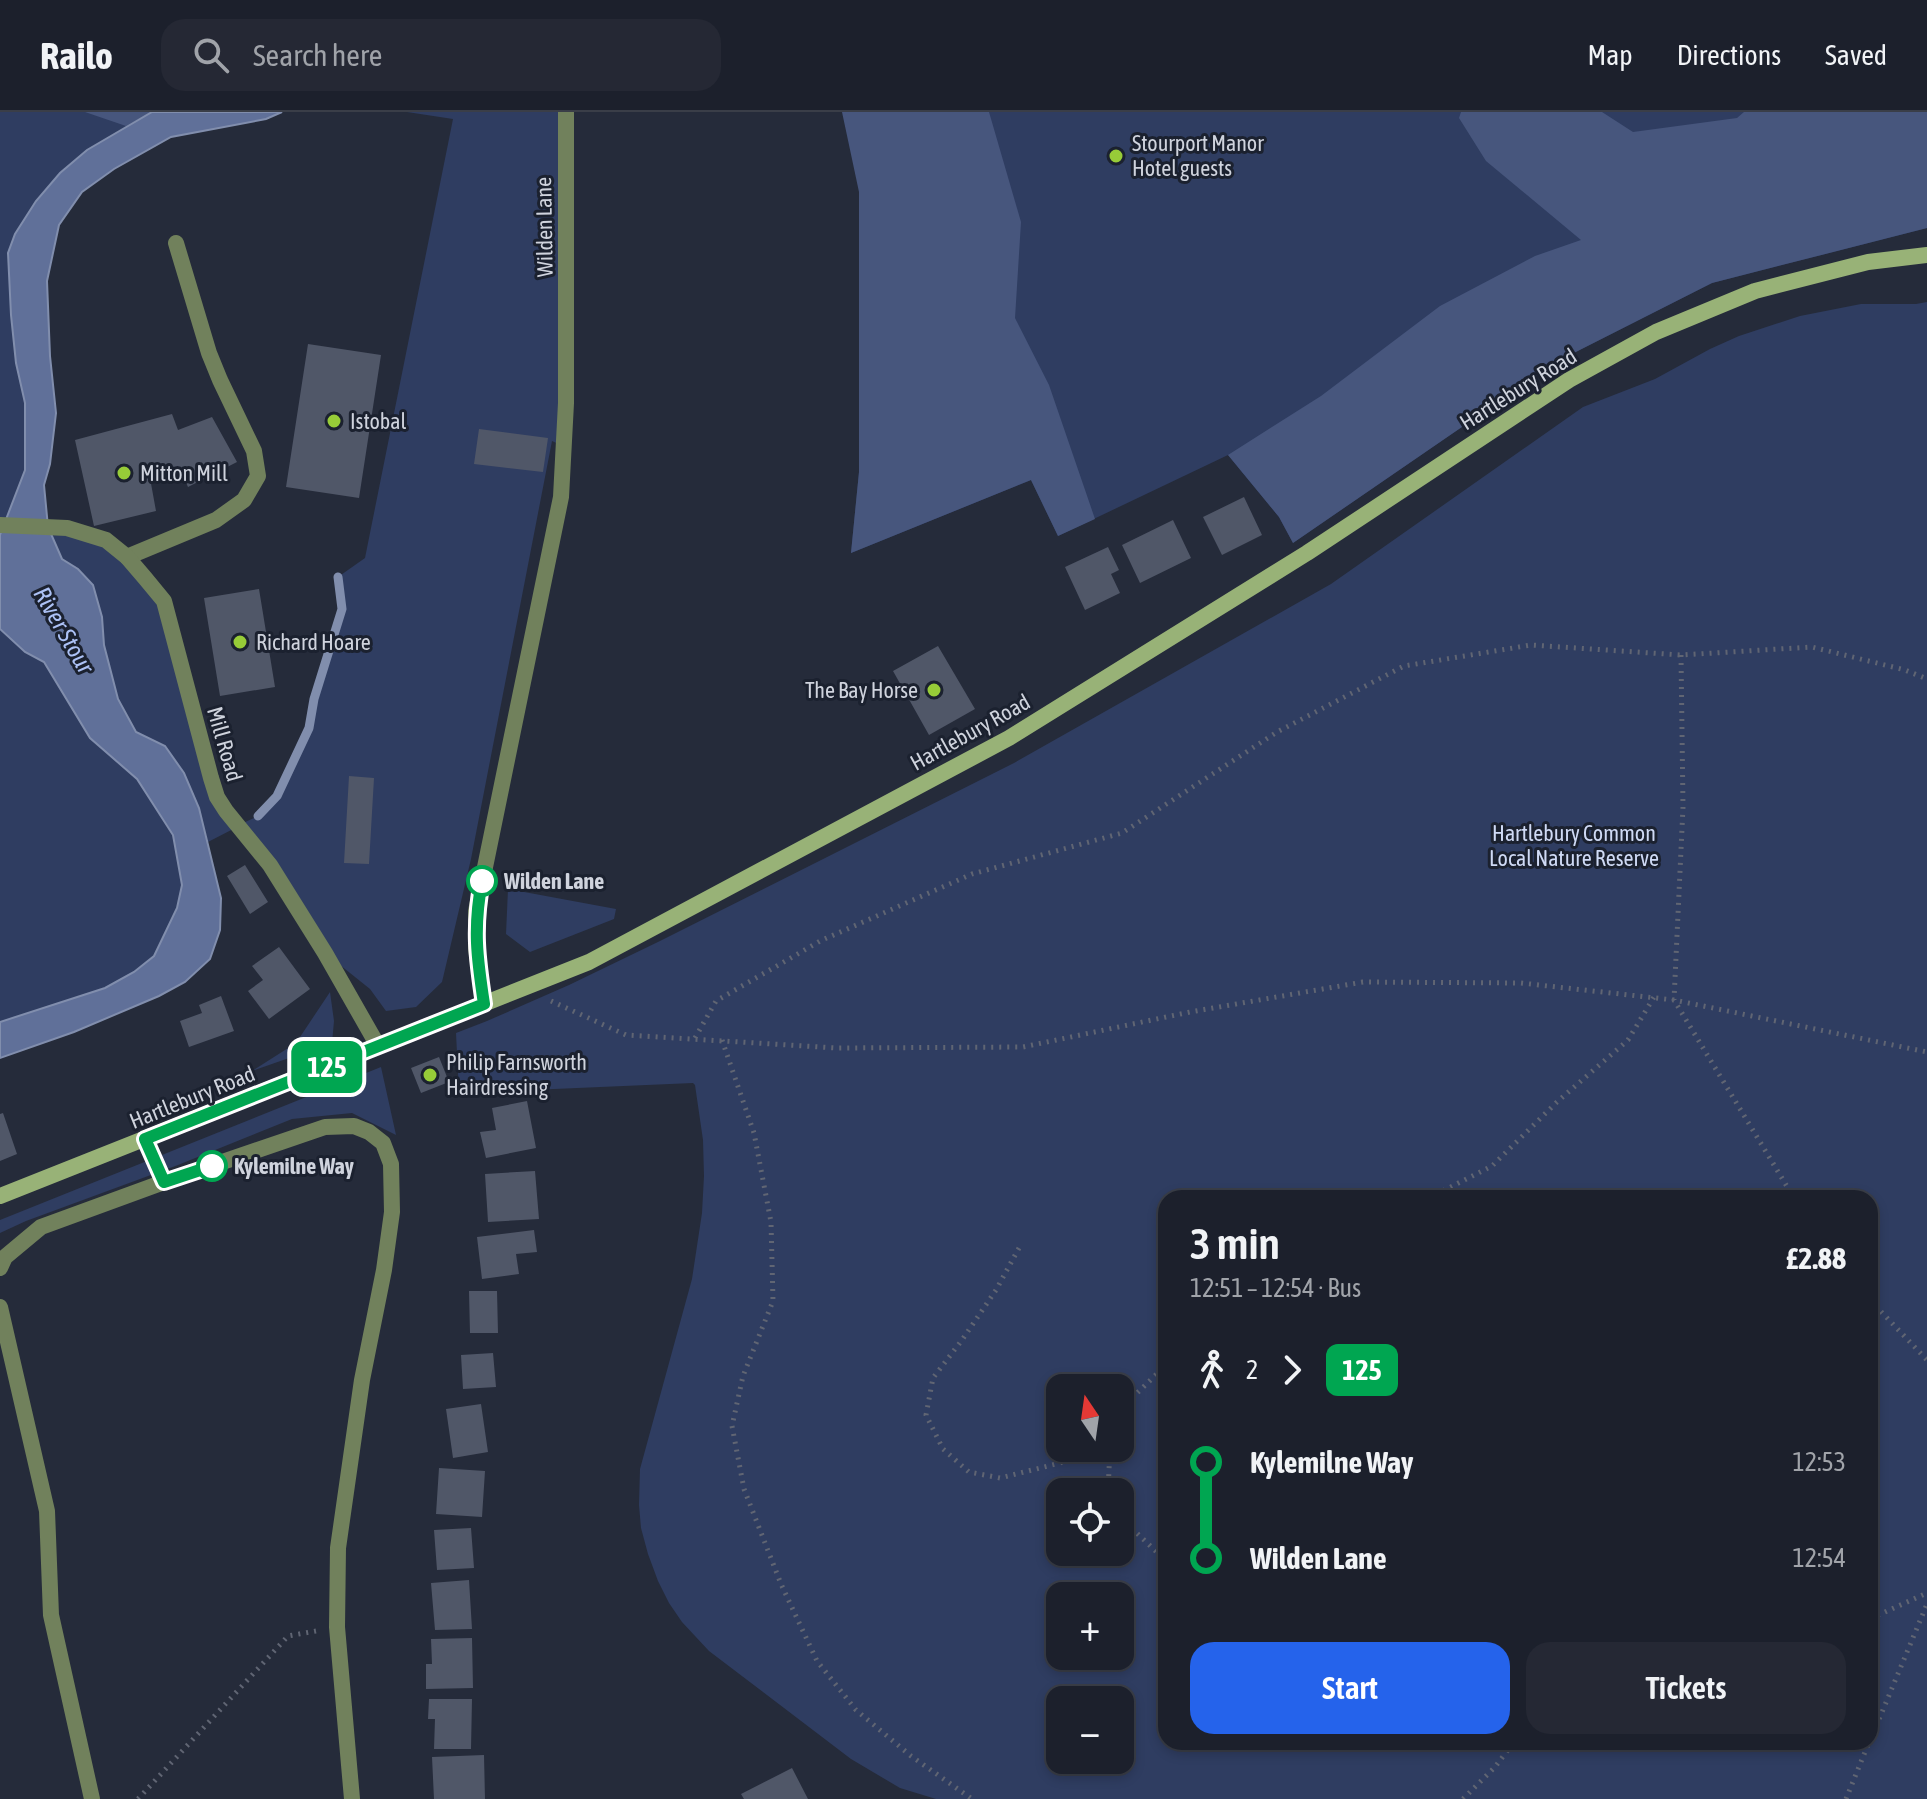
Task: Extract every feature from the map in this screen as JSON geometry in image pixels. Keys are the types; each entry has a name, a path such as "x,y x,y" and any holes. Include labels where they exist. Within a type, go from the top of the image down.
{"main road":[{"name":"Hartlebury Road","path":"0,1196 589,962 1009,738 1307,553 1569,380 1656,332 1755,291 1868,262 1927,255"}],"street":[{"name":"Wilden Lane","path":"484,1004 476,948 476,911 561,497 566,403 566,112"},
{"path":"127,557 216,520 244,500 258,476 254,451 209,353 176,243"},
{"name":"Mill Road","path":"0,525 67,528 106,540 127,557 164,601 217,797 270,865 378,1046"},
{"path":"0,1268 5,1257 41,1227 325,1127 354,1126 369,1132 383,1143 391,1164 392,1212 362,1380 340,1536 337,1627 352,1799"},
{"path":"145,1139 164,1182"},
{"path":"0,1307 47,1511 51,1615 92,1799"}],"path":[{"path":"695,1039 716,1001 820,941 972,874 1122,833 1277,732 1404,666 1531,645 1681,655 1812,647 1905,670 1927,679"},
{"path":"1681,655 1683,807 1674,1000 1789,1190"},
{"path":"524,989 626,1035 837,1048 1023,1047 1190,1012 1363,982 1521,983 1674,1000 1927,1052"},
{"path":"1445,1190 1492,1166 1557,1102 1628,1040 1654,997"},
{"path":"722,1040 754,1133 771,1222 773,1301 743,1376 732,1426 744,1489 781,1584 817,1661 856,1710 911,1756 972,1799"},
{"path":"1019,1248 996,1290 933,1378 926,1415 943,1449 969,1472 1000,1478 1062,1462"},
{"path":"1878,1308 1927,1360"},
{"path":"1134,1396 1158,1373"},
{"path":"1134,1530 1158,1553"},
{"path":"1878,1615 1927,1593"},
{"path":"1878,1722 1927,1604"},
{"path":"138,1799 288,1636 337,1627"},
{"path":"1463,1799 1508,1750"},
{"path":"1846,1799 1866,1750"}],"green space":[{"path":"0,112 155,112 8,253 11,315 25,403 25,473 0,535"},
{"path":"407,112 566,112 563,446 552,441 471,859 442,982 416,1007 386,1011 370,989 325,953 239,826 208,842 199,808 184,773 165,746 136,732 118,699 104,645 102,617 78,569 62,559 48,527 106,540 164,601 211,778 239,825 258,816 277,796 309,728 314,699 342,609 338,577 365,558 453,119"},
{"path":"982,112 1927,112 1927,228 1712,283 1558,361 1293,543 1279,517 1228,455 1058,536 1031,480 851,553 859,472"},
{"name":"Hartlebury Common Local Nature Reserve","path":"1927,302 1927,1799 936,1799 900,1788 851,1759 709,1651 682,1622 658,1581 641,1528 640,1469 692,1279 702,1213 703,1140 695,1085 459,1093 456,1033 569,985 660,941 1014,763 1331,584 1583,407 1655,379 1739,336 1800,316 1861,304"},
{"path":"0,629 25,652 44,662 90,738 137,779 173,835 182,885 177,908 154,956 134,972 106,988 0,1022"},
{"path":"508,889 616,909 614,919 530,952 506,934"},
{"path":"330,992 334,1021 332,1043 252,1071 296,1043"},
{"path":"381,1067 396,1135 352,1113 292,1119 0,1233 0,1220"}],"shaded area":[{"path":"85,112 152,112 126,126"},
{"path":"842,112 989,112 1021,222 1015,318 1049,385 1095,519 1058,536 1031,480 851,553 859,472 859,192"},
{"path":"1461,112 1602,112 1633,132 1737,118 1744,112 1927,112 1927,228 1712,283 1558,361 1293,543 1279,517 1228,455 1321,396 1440,306 1535,256 1581,240 1486,161 1459,118"}],"water":[{"name":"River Stour","path":"152,112 282,112 266,119 171,137 114,169 82,192 59,225 47,281 56,413 50,464 44,485 48,527 62,559 78,569 93,585 118,699 136,732 165,746 184,773 199,808 221,898 220,930 210,959 185,982 74,1032 0,1058 0,1022 105,988 134,972 154,956 177,908 182,885 173,835 137,779 90,738 44,662 25,652 0,629 0,535 25,470 25,403 16,363 8,253 15,234 36,201 60,173 87,150"}],"building":[{"name":"Istobal","path":"308,344 381,355 359,498 286,487"},
{"name":"Mitton Mill","path":"172,414 178,430 212,417 237,462 188,487 180,469 150,478 156,511 94,526 75,440"},
{"path":"479,429 548,438 543,472 474,464"},
{"path":"1244,497 1262,535 1222,555 1203,517"},
{"path":"1173,520 1191,558 1140,583 1122,545"},
{"path":"1108,547 1119,570 1111,574 1120,593 1085,610 1065,567"},
{"name":"Richard Hoare","path":"259,589 275,687 220,696 204,598"},
{"name":"The Bay Horse","path":"938,646 975,709 929,735 893,671"},
{"path":"349,776 374,778 369,864 344,863"},
{"path":"245,865 268,902 250,914 227,876"},
{"path":"279,947 310,989 269,1019 248,991 263,980 252,966"},
{"path":"221,996 234,1031 189,1047 180,1021 202,1013 199,1005"},
{"name":"Philip Farnsworth Hairdressing","path":"439,1057 449,1082 421,1093 411,1068"},
{"path":"527,1101 536,1148 486,1158 480,1132 496,1130 492,1108"},
{"path":"3,1113 17,1154 0,1161 0,1114"},
{"path":"535,1171 539,1219 488,1222 485,1174"},
{"path":"534,1230 537,1252 516,1254 519,1274 482,1279 477,1237"},
{"path":"469,1291 497,1291 498,1333 470,1333"},
{"path":"493,1353 496,1387 463,1389 461,1355"},
{"path":"481,1404 488,1452 453,1458 446,1409"},
{"path":"439,1468 485,1471 482,1517 436,1514"},
{"path":"471,1528 474,1568 437,1570 434,1530"},
{"path":"469,1580 472,1629 435,1630 431,1583"},
{"path":"472,1638 473,1688 426,1689 426,1664 432,1664 431,1639"},
{"path":"429,1699 472,1699 471,1749 434,1749 435,1719 428,1719"},
{"path":"484,1755 485,1799 434,1799 432,1757"},
{"path":"792,1768 808,1799 744,1799 741,1794"}],"waterway":[{"path":"258,816 277,796 309,728 314,699 342,609 338,577"}],"bus line":[{"name":"125","path":"212,1166 164,1182 145,1139 484,1004 476,948 476,911 482,881"}],"place":[{"name":"Stourport Manor Hotel guests","path":"1116,156"},
{"name":"Istobal","path":"334,421"},
{"name":"Mitton Mill","path":"124,473"},
{"name":"Richard Hoare","path":"240,642"},
{"name":"The Bay Horse","path":"934,690"},
{"name":"Wilden Lane","path":"482,881"},
{"name":"Philip Farnsworth Hairdressing","path":"430,1075"},
{"name":"Kylemilne Way","path":"212,1166"}]}
